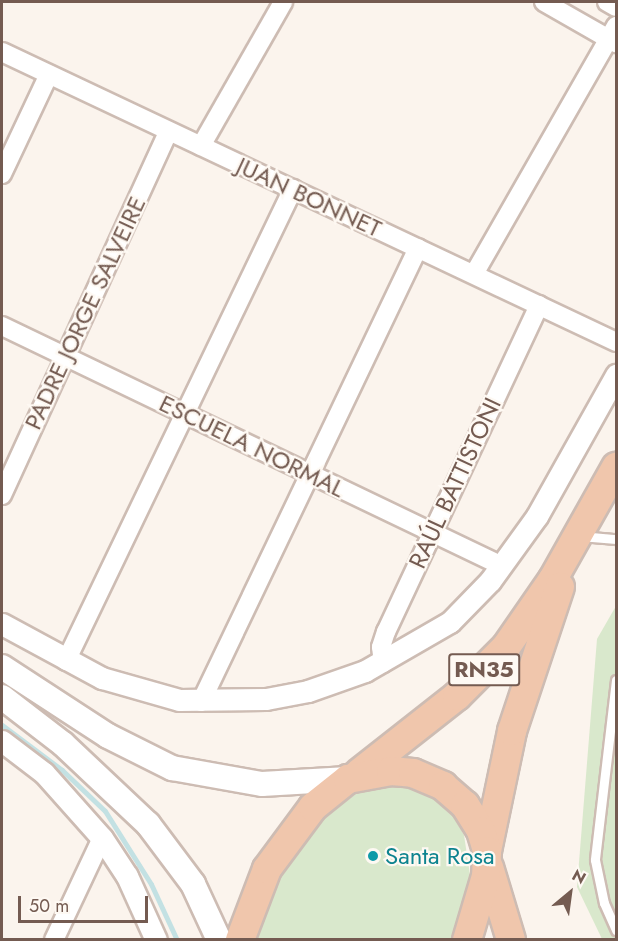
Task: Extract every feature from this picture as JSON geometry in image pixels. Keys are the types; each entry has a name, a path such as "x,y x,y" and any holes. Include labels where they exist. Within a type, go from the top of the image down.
{"highway":[{"name":"RN35","path":"240,939 260,882 284,843 313,807 432,718 494,659 526,621 616,466"},
{"name":"RN35","path":"467,939 480,905 487,856 516,717 578,535"},
{"name":"RN35","path":"353,777 402,771 434,781 465,806 481,831 511,939"}],"main road":[{"path":"2,667 108,736 172,768 262,784 353,777"},
{"path":"2,697 70,749 147,824 193,884 219,939"}],"street":[{"path":"201,146 283,2"},
{"path":"474,274 614,36 544,2"},
{"path":"607,2 616,7"},
{"name":"JUAN BONNET","path":"2,51 616,342"},
{"path":"2,174 49,74"},
{"name":"PADRE JORGE SALVEIRE","path":"2,495 169,130"},
{"path":"66,661 293,189"},
{"path":"201,702 418,248"},
{"name":"RAÚL BATTISTONI","path":"383,663 381,647 386,632 539,305"},
{"name":"ESCUELA NORMAL","path":"2,326 502,566"},
{"path":"2,624 66,661 141,692 201,702 288,695 337,682 383,663 450,622 502,566 543,506 616,375"},
{"path":"2,742 44,773 102,838 127,876 156,939"},
{"path":"54,939 102,838"}],"lane":[{"path":"578,535 616,539"},
{"path":"616,680 595,860 601,892 616,930"}],"green space":[{"path":"616,606 616,939 602,939 577,887 597,639"},
{"path":"401,785 436,798 454,816 464,835 470,875 452,939 253,940 275,882 319,821 360,791"}],"waterway":[{"path":"2,725 62,770 105,811 151,884 177,940"}],"place":[{"name":"Santa Rosa","path":"373,856"}]}
